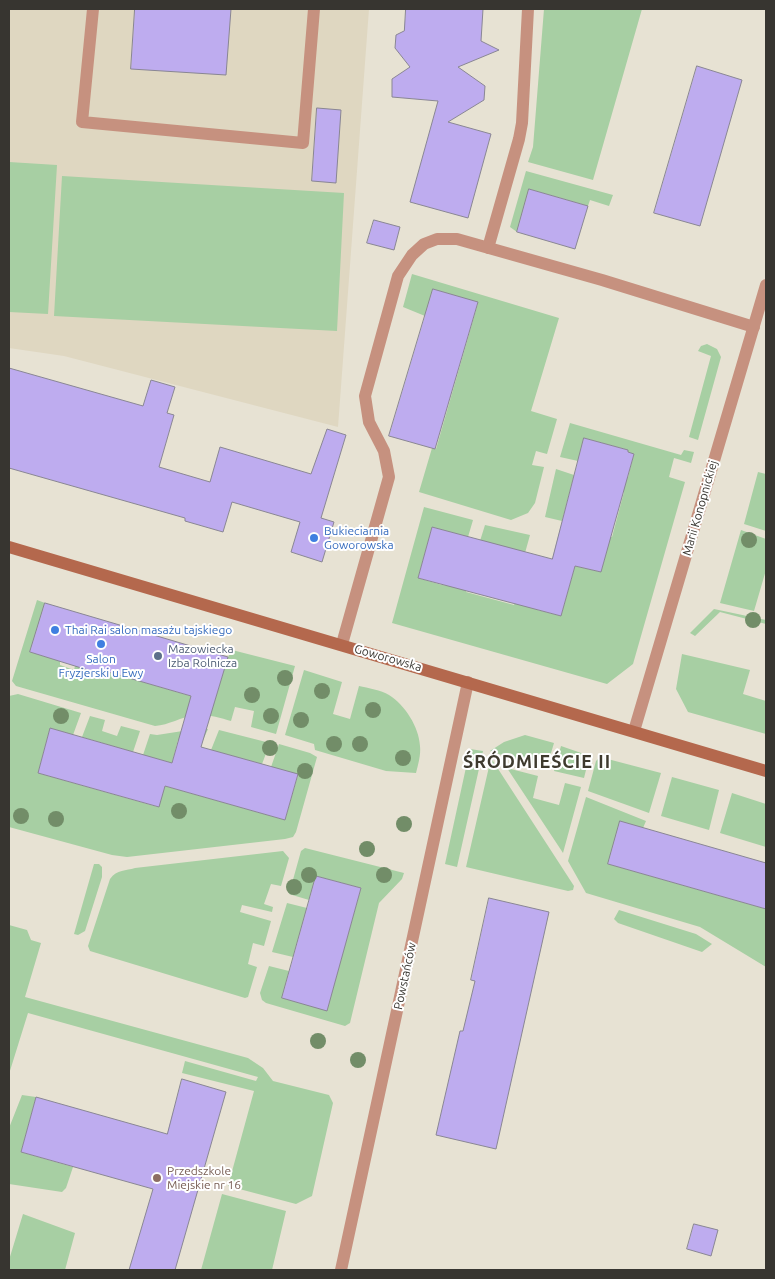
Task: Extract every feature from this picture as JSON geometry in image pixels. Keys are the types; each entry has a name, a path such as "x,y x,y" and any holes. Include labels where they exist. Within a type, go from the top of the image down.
{"street":[{"path":"93,9 82,122 303,143 314,9"},
{"path":"488,248 522,123 528,9"},
{"path":"342,644 389,477 384,451 369,422 365,396 398,276 412,255 424,244 437,239 457,239 602,280 754,327"},
{"name":"Marii Konopnickiej","path":"634,731 766,285"},
{"name":"Goworowska","path":"9,547 766,770"},
{"name":"Powstańców","path":"342,1270 468,682"}],"shaded area":[{"path":"9,9 369,9 338,427 64,356 9,348"}],"green space":[{"path":"544,9 642,9 593,180 528,162 533,147"},
{"path":"9,162 57,165 48,314 9,312"},
{"path":"526,171 613,195 609,206 590,200 588,206 529,189 517,232 510,227"},
{"path":"62,176 344,193 337,331 54,316"},
{"path":"412,274 559,318 531,411 557,419 547,454 536,451 532,465 544,467 535,503 528,513 511,520 419,492 432,448 436,449 478,303 433,289 425,316 403,307"},
{"path":"707,344 717,349 721,357 698,440 689,437 711,356 698,351 701,346"},
{"path":"570,423 681,455 684,450 694,452 691,463 674,458 669,477 685,482 633,664 607,684 392,623 424,507 473,520 468,537 432,527 418,578 442,585 468,587 466,592 514,605 516,600 538,610 561,616 575,566 601,572 607,550 605,535 612,537 624,492 618,489 621,476 628,477 634,454 628,452 628,450 584,438 578,461 560,457"},
{"path":"556,469 574,475 562,521 545,517"},
{"path":"758,472 766,474 766,531 744,524"},
{"path":"485,525 530,535 525,553 480,541"},
{"path":"741,530 766,539 766,570 754,611 720,603"},
{"path":"37,600 45,603 30,652 60,661 60,665 74,670 75,666 122,626 149,634 136,680 214,703 228,657 232,650 295,666 276,734 251,727 254,711 235,707 231,721 195,715 155,726 16,686 12,681"},
{"path":"714,609 766,620 766,624 720,612 695,636 690,633"},
{"path":"682,654 750,670 743,694 766,701 766,734 688,712 676,689"},
{"path":"304,670 342,682 333,714 350,719 359,686 374,689 395,699 406,711 417,731 420,749 416,773 386,771 315,750 314,744 285,735"},
{"path":"18,694 81,713 73,735 50,728 38,773 158,807 165,786 285,820 298,775 271,767 279,744 310,753 317,757 296,832 293,837 285,839 127,857 112,855 9,827 9,696"},
{"path":"90,716 105,720 102,731 117,736 121,726 140,731 133,752 82,737"},
{"path":"202,728 208,729 200,747 178,740 172,763 143,755 150,734 157,735"},
{"path":"219,730 270,743 262,764 211,750"},
{"path":"525,735 554,743 546,770 490,751 504,742"},
{"path":"561,746 587,755 589,758 584,778 554,771"},
{"path":"470,749 483,751 457,867 445,864"},
{"path":"600,757 661,773 649,813 588,791 596,761"},
{"path":"491,758 574,886 573,890 568,891 466,867"},
{"path":"507,768 538,776 533,798 559,805 565,783 581,787 563,853"},
{"path":"672,777 719,790 709,830 661,816"},
{"path":"732,793 766,804 766,847 720,833"},
{"path":"586,797 646,821 643,828 620,822 608,864 766,909 766,967 700,927 586,893 568,861"},
{"path":"305,848 404,873 402,879 379,903 350,1023 345,1026 266,1003 262,1000 260,993 269,966 289,971 282,998 327,1010 361,888 316,876 309,900 289,894 301,851"},
{"path":"283,851 289,858 281,886 271,884 264,904 273,907 272,912 242,905 240,912 271,921 264,946 253,943 248,964 257,967 248,997 245,998 90,951 88,946 110,879 119,872 135,868"},
{"path":"94,864 99,864 102,867 102,877 85,931 78,935 74,934"},
{"path":"287,903 307,908 293,957 272,952"},
{"path":"619,910 696,934 712,944 702,952 618,923 614,919"},
{"path":"9,925 27,930 31,940 41,943 25,997 248,1058 263,1068 273,1081 329,1095 333,1103 312,1196 296,1204 228,1186 254,1091 182,1073 185,1061 256,1081 258,1077 28,1013 9,1074"},
{"path":"22,1095 36,1097 21,1152 73,1167 66,1188 62,1192 9,1184 9,1128"},
{"path":"222,1194 286,1211 272,1270 201,1270"},
{"path":"23,1214 75,1233 65,1270 9,1270 9,1260"}],"building":[{"path":"135,9 231,9 226,75 131,69"},
{"path":"406,9 483,9 481,41 499,50 458,67 485,86 484,100 448,122 491,134 468,218 410,202 438,101 392,97 392,79 410,67 395,48 396,35 404,31"},
{"path":"697,66 742,80 700,226 654,213"},
{"path":"317,108 341,110 336,183 312,181"},
{"path":"529,189 588,206 575,249 517,232"},
{"path":"374,220 400,227 394,250 367,243"},
{"path":"433,289 478,302 435,449 389,436"},
{"path":"9,368 143,406 151,380 175,387 167,413 174,415 159,467 210,482 220,447 311,474 327,429 346,435 321,518 334,522 322,562 291,552 300,522 232,502 223,532 185,521 185,518 9,468"},
{"path":"584,438 628,450 628,452 634,454 601,572 575,566 561,616 418,578 432,527 552,559"},
{"path":"45,603 228,657 201,747 298,774 285,820 165,786 159,807 38,773 50,728 172,763 191,696 108,672 107,676 30,652"},
{"path":"620,821 766,863 766,909 608,864"},
{"path":"316,876 361,888 327,1011 282,998"},
{"path":"489,898 549,912 496,1149 436,1135 460,1031 463,1031 475,981 471,980"},
{"name":"Przedszkole Miejskie nr 16","path":"182,1079 226,1092 175,1270 129,1270 153,1189 21,1152 36,1097 167,1134"},
{"path":"694,1224 718,1230 711,1256 687,1249"}],"place":[{"name":"Bukieciarnia Goworowska","path":"314,538"},
{"name":"Thai Rai salon masażu tajskiego","path":"55,630"},
{"name":"Salon Fryzjerski u Ewy","path":"101,644"},
{"name":"Mazowiecka Izba Rolnicza","path":"158,656"},
{"name":"Przedszkole Miejskie nr 16","path":"157,1178"}],"district":[{"name":"ŚRÓDMIEŚCIE II","path":"537,762"}]}
